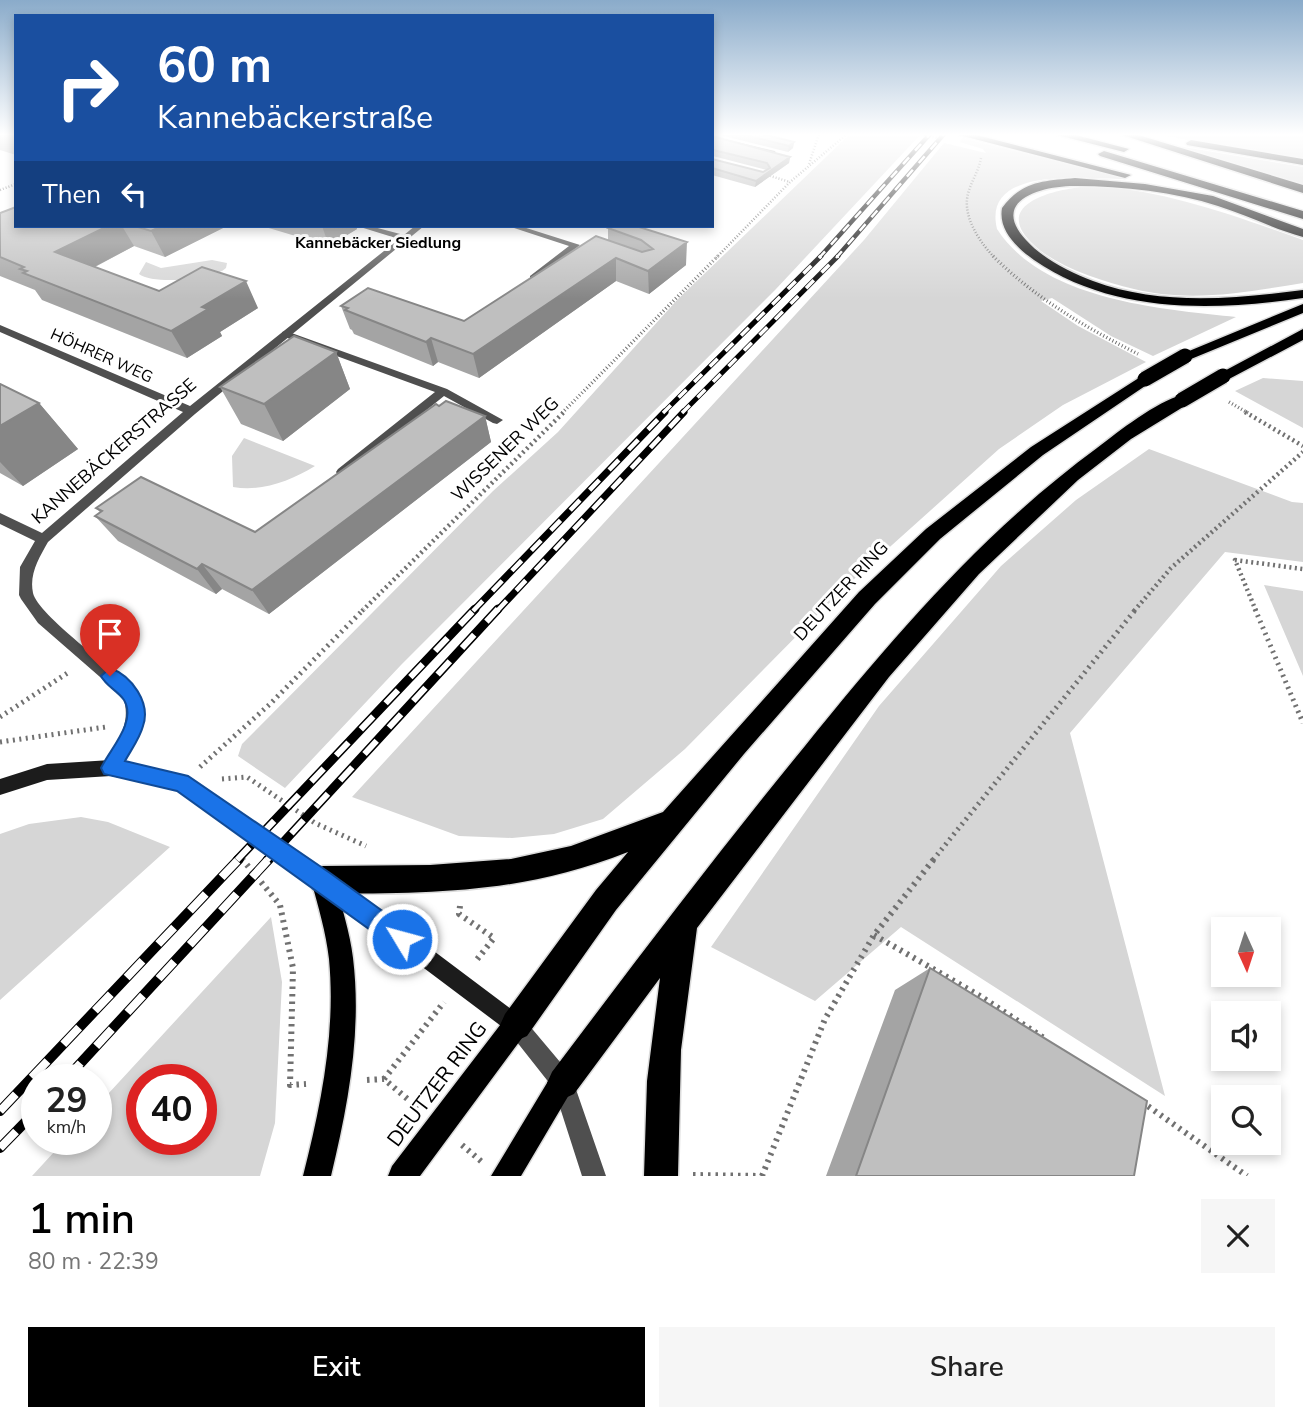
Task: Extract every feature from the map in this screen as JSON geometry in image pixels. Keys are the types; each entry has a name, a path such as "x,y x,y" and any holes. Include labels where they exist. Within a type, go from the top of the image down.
{"highway":[{"path":"1031,189 1014,198 1007,208 1007,218 1020,243 1064,272 1124,292 1217,304 1303,294"},
{"path":"1154,189 1226,204"},
{"path":"1172,189 1226,204 1303,233"},
{"path":"1221,189 1303,215"},
{"path":"1259,189 1303,203"},
{"name":"DEUTZER RING","path":"516,1026 606,900 671,822 867,598 933,534 1037,451 1145,379 1185,356 1303,308"},
{"path":"563,1083 684,918 862,693 925,618 985,556 1076,471 1182,400 1303,334"},
{"path":"323,880 465,876 536,868 597,852 671,822"},
{"path":"661,1176 660,1095 669,1008 684,918"}],"main road":[{"path":"317,1176 328,1136 342,1040 341,958 323,880"},
{"name":"DEUTZER RING","path":"402,1176 516,1026"},
{"path":"505,1176 563,1083"}],"street":[{"path":"368,228 405,238"},
{"name":"KANNEBÄCKERSTRASSE","path":"135,725 136,708 130,693 43,619 26,595 27,568 43,539 191,411 418,228"},
{"path":"519,228 588,249"},
{"path":"526,283 576,245"},
{"name":"HÖHRER WEG","path":"0,328 191,411"},
{"path":"286,334 443,391 497,420"},
{"path":"329,482 443,391"},
{"path":"0,518 43,539"},
{"path":"111,768 135,725"},
{"path":"0,787 47,772 111,768 182,783 323,880 516,1026"},
{"name":"DEUTZER RING","path":"516,1026 563,1083"},
{"path":"563,1083 594,1176"}],"path":[{"name":"WISSENER WEG","path":"182,783 270,704 451,520 588,389 783,189"},
{"path":"1222,398 1303,446"},
{"path":"661,1176 763,1176 825,1019 874,935 1090,662 1171,568 1303,452"},
{"path":"1303,569 1235,560 1303,723"},
{"path":"0,718 90,658"},
{"path":"0,742 83,728 135,725"},
{"path":"182,783 247,777 315,823 336,832"},
{"path":"239,854 280,905 293,968 290,1085 384,1079"},
{"path":"874,935 980,996 1048,1041"},
{"path":"1139,1101 1207,1145 1247,1176"}],"shaded area":[{"path":"793,189 870,189 776,289 401,665 285,788 238,756 242,744 493,491 558,432 678,299"},
{"path":"906,189 1013,189 1006,193 997,208 997,229 1017,253 1043,272 1105,297 1173,310 1236,317 1153,356 1111,336 1052,298 1041,301 1078,326 1146,362 1063,405 999,449 843,589 685,749 603,819 554,834 512,838 459,836 352,797 864,240"},
{"path":"1124,189 1177,199 1303,240 1303,283 1218,295 1176,295 1134,289 1077,271 1045,254 1026,237 1019,223 1021,211 1031,202 1063,190"},
{"path":"212,260 227,263 226,268 209,276 183,280 157,279 139,274 146,262 161,268"},
{"path":"1263,378 1303,381 1303,428 1235,391"},
{"path":"244,438 315,466 265,487 233,487 232,456"},
{"path":"1149,449 1292,502 1303,503 1303,562 1225,552 1070,733 1165,1096 901,927 815,1001 711,947 879,706 1001,566 1076,500"},
{"path":"1264,585 1303,591 1303,676"},
{"path":"81,817 108,822 170,847 0,1000 0,834 29,824"},
{"path":"271,917 282,982 275,1123 260,1176 32,1176 51,1155 112,1155 112,1090 126,1074 126,1155 217,1155 217,1064 136,1064"}],"building":[{"path":"14,208 14,228 104,228 55,252 159,291 202,267 246,281 202,307 208,309 171,331 23,273 27,271 20,269 24,267 0,257 0,213"},
{"path":"608,228 642,228 687,242 648,271 616,258 473,354 431,338 426,342 345,310 348,308 341,306 368,288 464,321 596,236 642,252 653,249 641,240"},
{"path":"294,336 336,352 264,404 220,387"},
{"path":"0,384 39,403 0,426"},
{"path":"446,401 485,416 252,590 202,564 197,569 95,516 102,511 96,508 141,477 255,532 436,404 439,406"},
{"path":"930,968 1147,1101 1134,1176 856,1176"}],"railway":[{"path":"819,258 881,189"},
{"path":"836,258 896,189"},
{"path":"682,413 838,256"},
{"path":"663,413 819,258"},
{"path":"473,611 665,412"},
{"path":"497,611 684,412"},
{"path":"237,860 475,609"},
{"path":"267,860 498,609"},
{"path":"0,1111 239,859"},
{"path":"80,1064 269,859"},
{"path":"0,1148 21,1126"}],"district":[{"name":"Kannebäcker Siedlung","path":"378,242"}],"route":[{"path":"110,676 130,693 136,708 135,725 111,768 182,783 323,880 402,939"}]}
